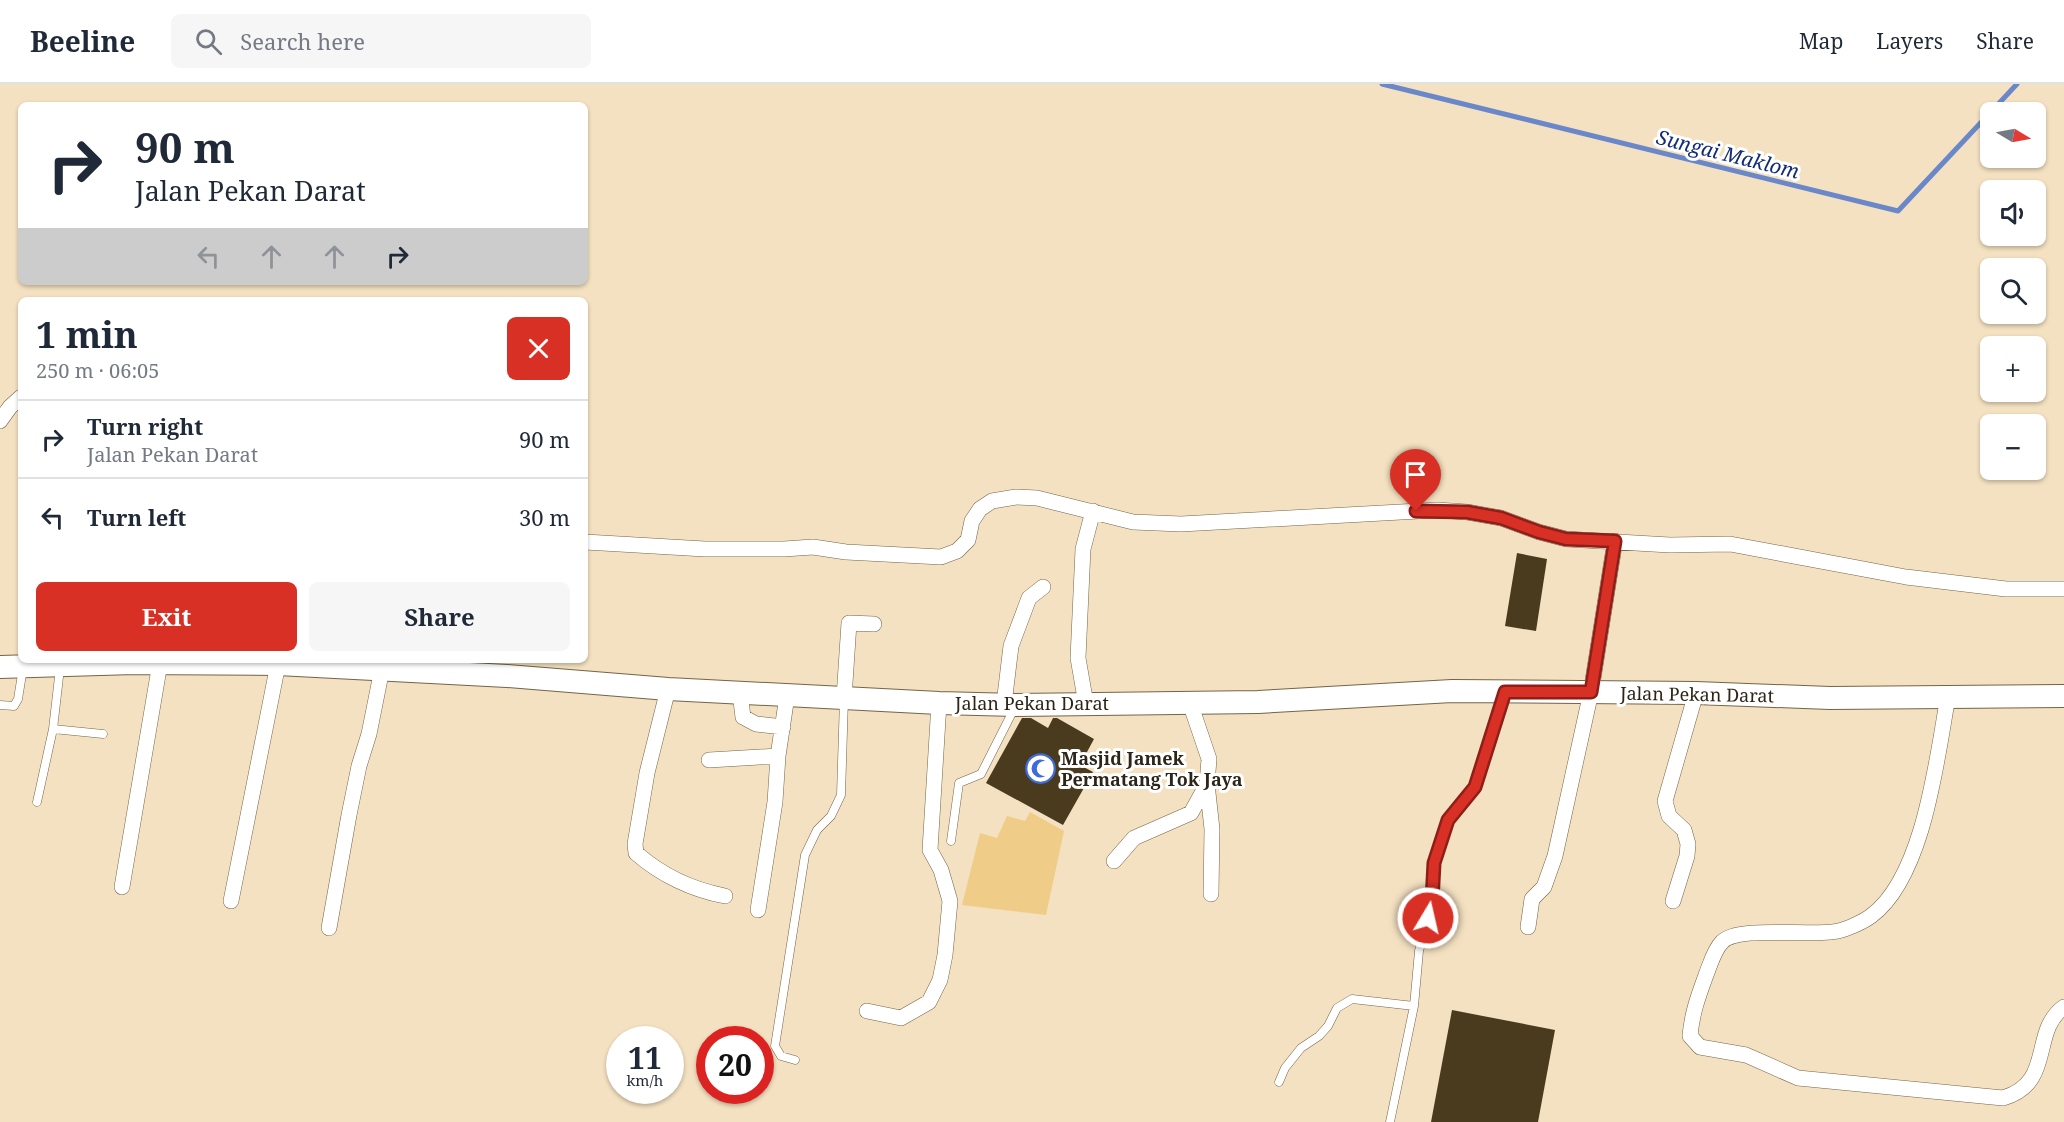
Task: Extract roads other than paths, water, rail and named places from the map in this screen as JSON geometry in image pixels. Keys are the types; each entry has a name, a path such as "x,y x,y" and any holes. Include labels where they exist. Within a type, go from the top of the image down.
{"main road":[{"name":"Jalan Pekan Darat","path":"0,667 160,663 278,664 507,676 787,696 1010,705 1264,702 1452,691 1696,693 1830,698 2064,696"}],"street":[{"path":"0,421 18,400"},
{"path":"588,542 705,549 813,547 846,552 941,557 957,551 968,540 972,521 980,509 992,501 1016,497 1037,498 1133,522 1181,524 1437,510 1501,518 1566,539 1670,545 1730,544 1906,577 2006,589 2064,588"},
{"path":"1086,704 1078,658 1083,549 1093,511"},
{"path":"1528,927 1532,899 1544,887 1555,856 1591,692 1615,541"},
{"path":"1010,705 1011,646 1029,598 1043,588"},
{"path":"844,698 849,623 874,624"},
{"path":"122,887 160,663"},
{"path":"231,901 278,664"},
{"path":"329,928 359,766 369,734 382,669"},
{"path":"668,689 647,773 635,844 636,853 646,862 699,890 725,896"},
{"path":"740,693 743,717 756,724 783,727"},
{"path":"1673,901 1687,856 1688,844 1684,830 1669,816 1665,801 1696,693"},
{"path":"758,910 776,802 778,756 787,696"},
{"path":"1948,696 1938,758 1919,839 1894,892 1871,916 1838,931 1793,934 1740,933 1722,942 1713,958 1692,1014 1690,1036 1700,1047 1746,1055 1798,1078 2003,1098 2017,1094 2030,1083 2054,1017 2064,1007"},
{"path":"867,1011 901,1018 928,1002 940,980 950,901 941,870 930,850 939,703"},
{"path":"1190,703 1209,759 1207,784 1212,829 1211,894"},
{"path":"709,760 778,756"},
{"path":"1114,861 1134,838 1191,813 1207,784"}],"lane":[{"path":"36,802 53,729 60,665"},
{"path":"0,705 14,706 18,699 23,667"},
{"path":"1390,1122 1414,1006 1419,951 1432,901 1434,863 1448,820 1475,787 1505,692"},
{"path":"795,1060 781,1056 775,1046 805,855 817,830 831,816 841,795 844,698"},
{"path":"951,841 959,783 981,774 1010,705"},
{"path":"53,729 103,734"},
{"path":"1279,1082 1285,1068 1301,1048 1328,1026 1337,1008 1352,999 1414,1006"}],"waterway":[{"name":"Sungai Maklom","path":"1382,84 1898,211 2017,84"}],"place":[{"name":"Masjid Jamek Permatang Tok Jaya","path":"1040,768"}]}
